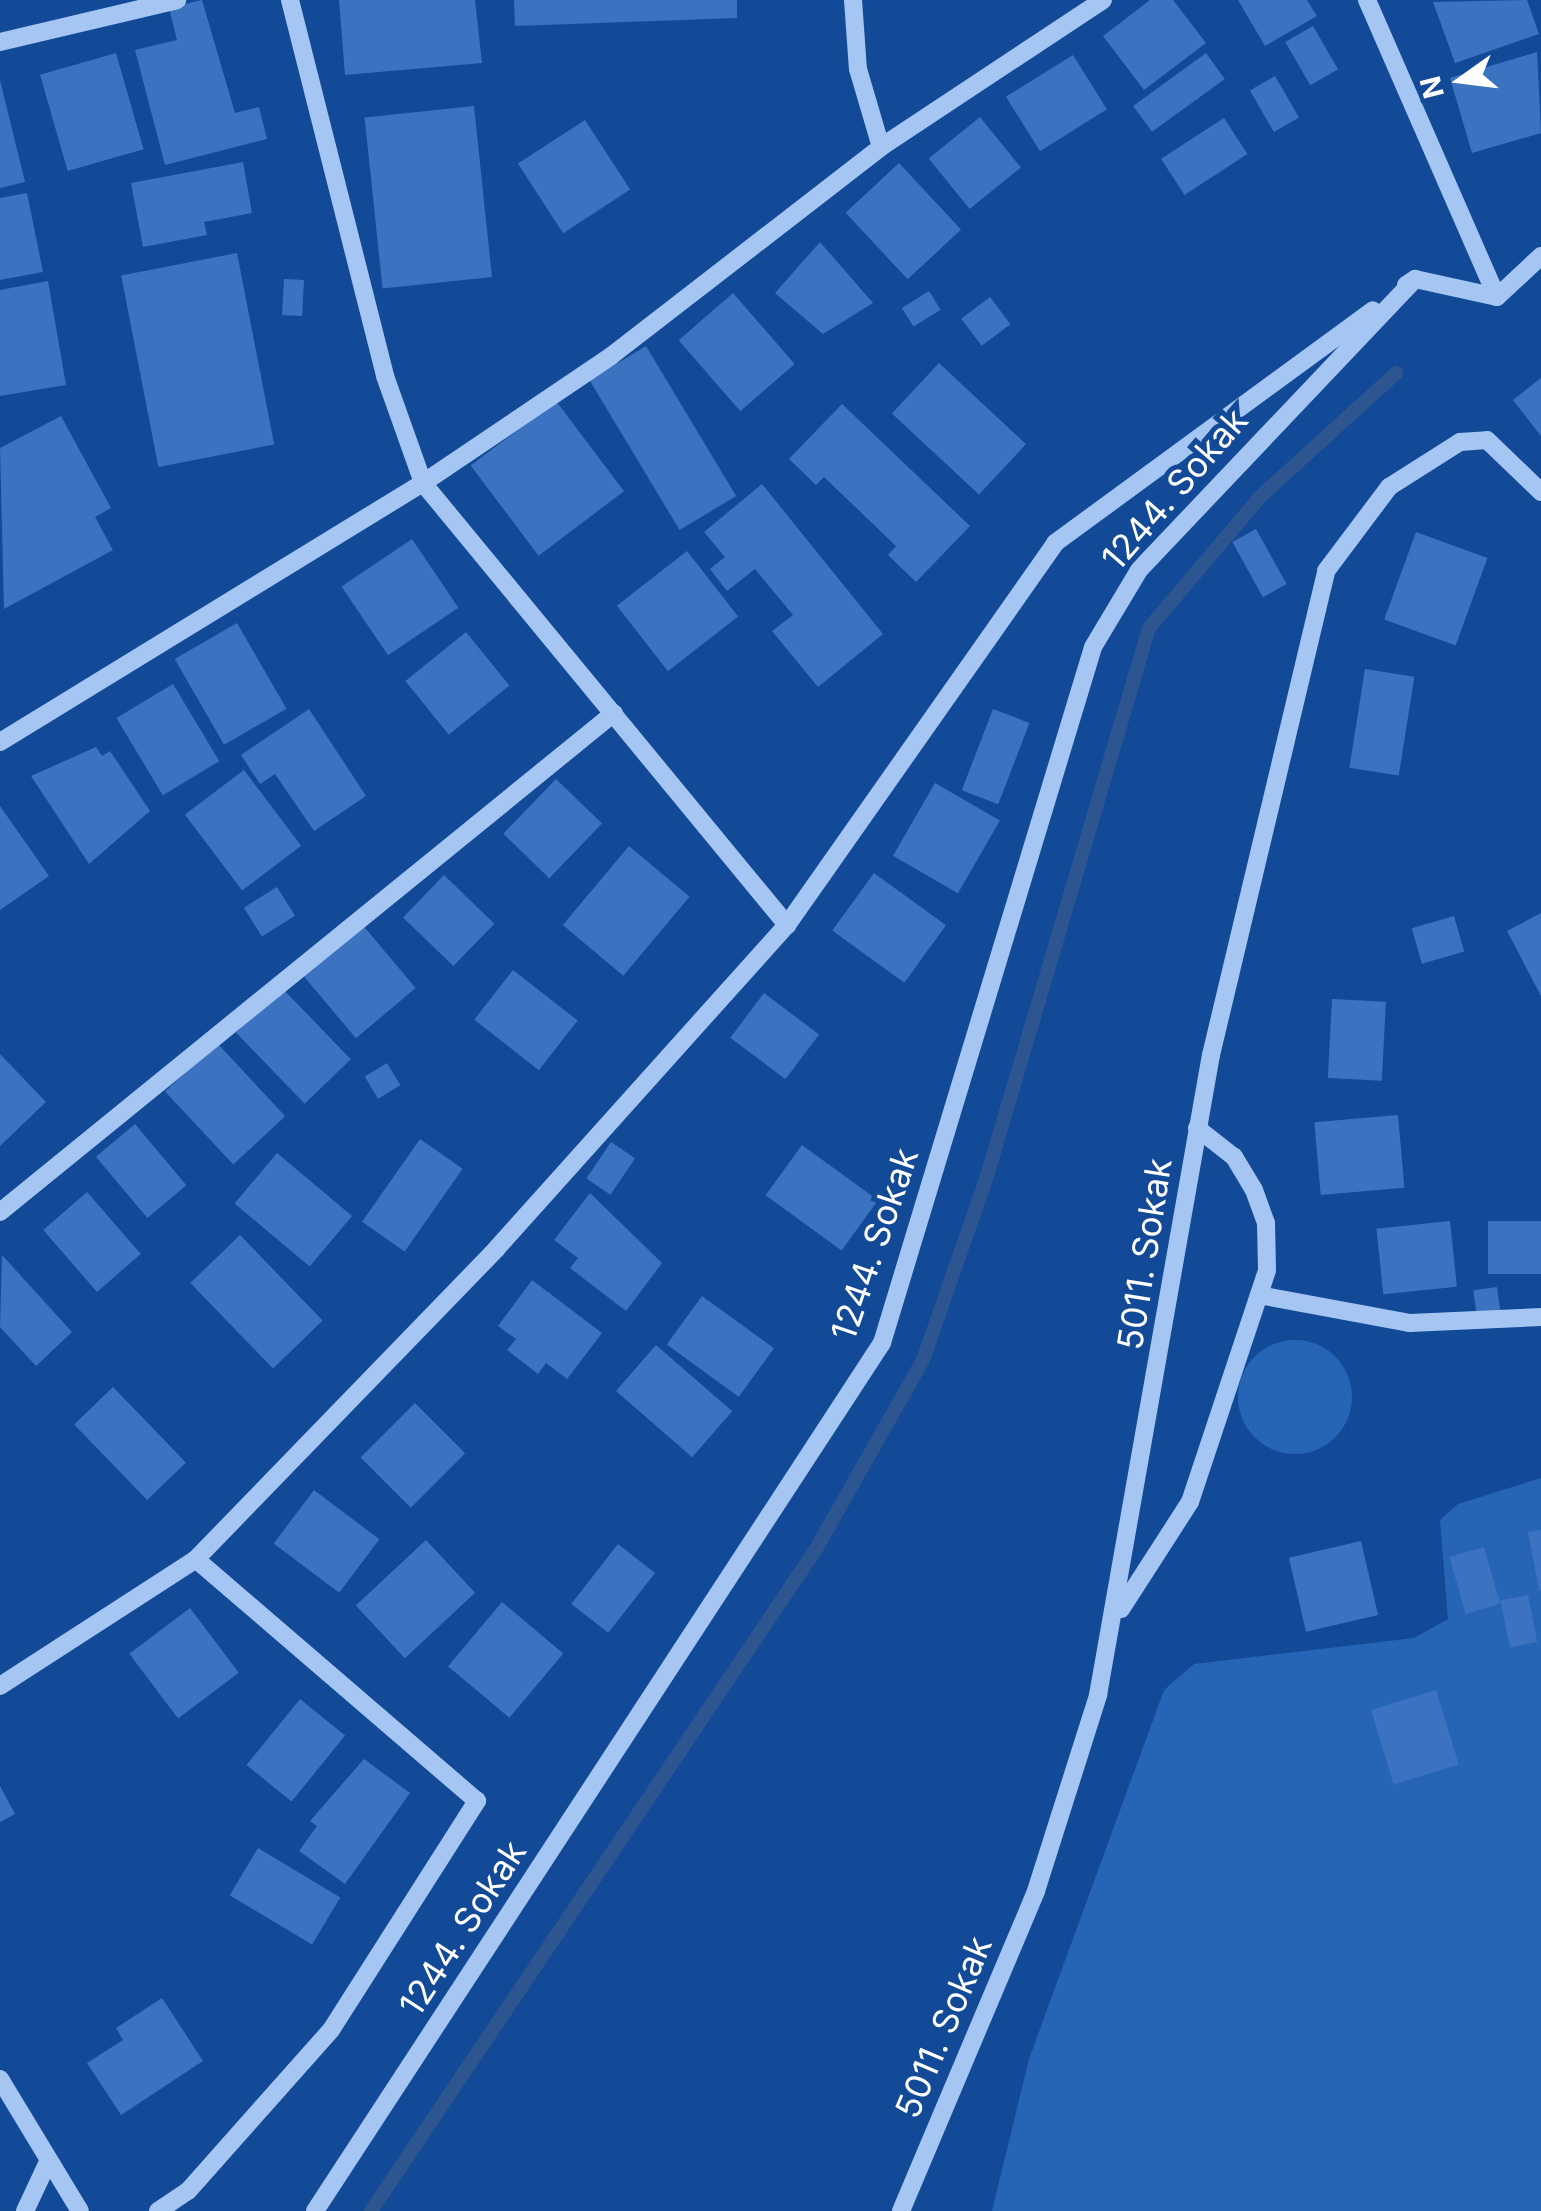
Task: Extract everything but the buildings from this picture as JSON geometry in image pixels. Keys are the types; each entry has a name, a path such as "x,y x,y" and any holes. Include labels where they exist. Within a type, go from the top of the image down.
{"street":[{"path":"0,42 177,0"},
{"path":"290,0 385,376 423,483 787,924"},
{"path":"853,0 858,69 881,148"},
{"path":"0,742 423,483 611,356 881,148 1102,0"},
{"path":"1367,0 1497,297"},
{"path":"1497,297 1541,256"},
{"path":"0,1686 196,1559 497,1248 787,924 1055,543 1415,279 1497,297"},
{"name":"1244. Sokak","path":"316,2211 882,1343 1093,648 1140,570 1415,279"},
{"name":"5011. Sokak","path":"901,2211 1036,1892 1115,1617 1197,1128 1326,570 1389,487 1460,442 1487,440 1541,492"},
{"path":"0,1212 614,712"},
{"path":"1115,1617 1190,1502 1259,1295 1266,1223 1254,1190 1234,1157 1197,1128"},
{"path":"1259,1295 1410,1323 1541,1317"},
{"path":"158,2211 188,2191 331,2030 476,1801 196,1559"},
{"path":"0,2080 80,2211"},
{"path":"25,2211 48,2162"}],"shaded area":[{"path":"1295,1340 1327,1349 1343,1365 1352,1397 1343,1429 1327,1445 1295,1454 1263,1445 1247,1429 1238,1397 1247,1365 1263,1349"},
{"path":"1541,1478 1541,2211 992,2211 1029,2059 1164,1690 1194,1664 1414,1638 1448,1619 1440,1520 1458,1504"}],"waterway":[{"path":"371,2211 816,1549 923,1360 987,1176 1149,628 1261,496 1396,373"}]}
